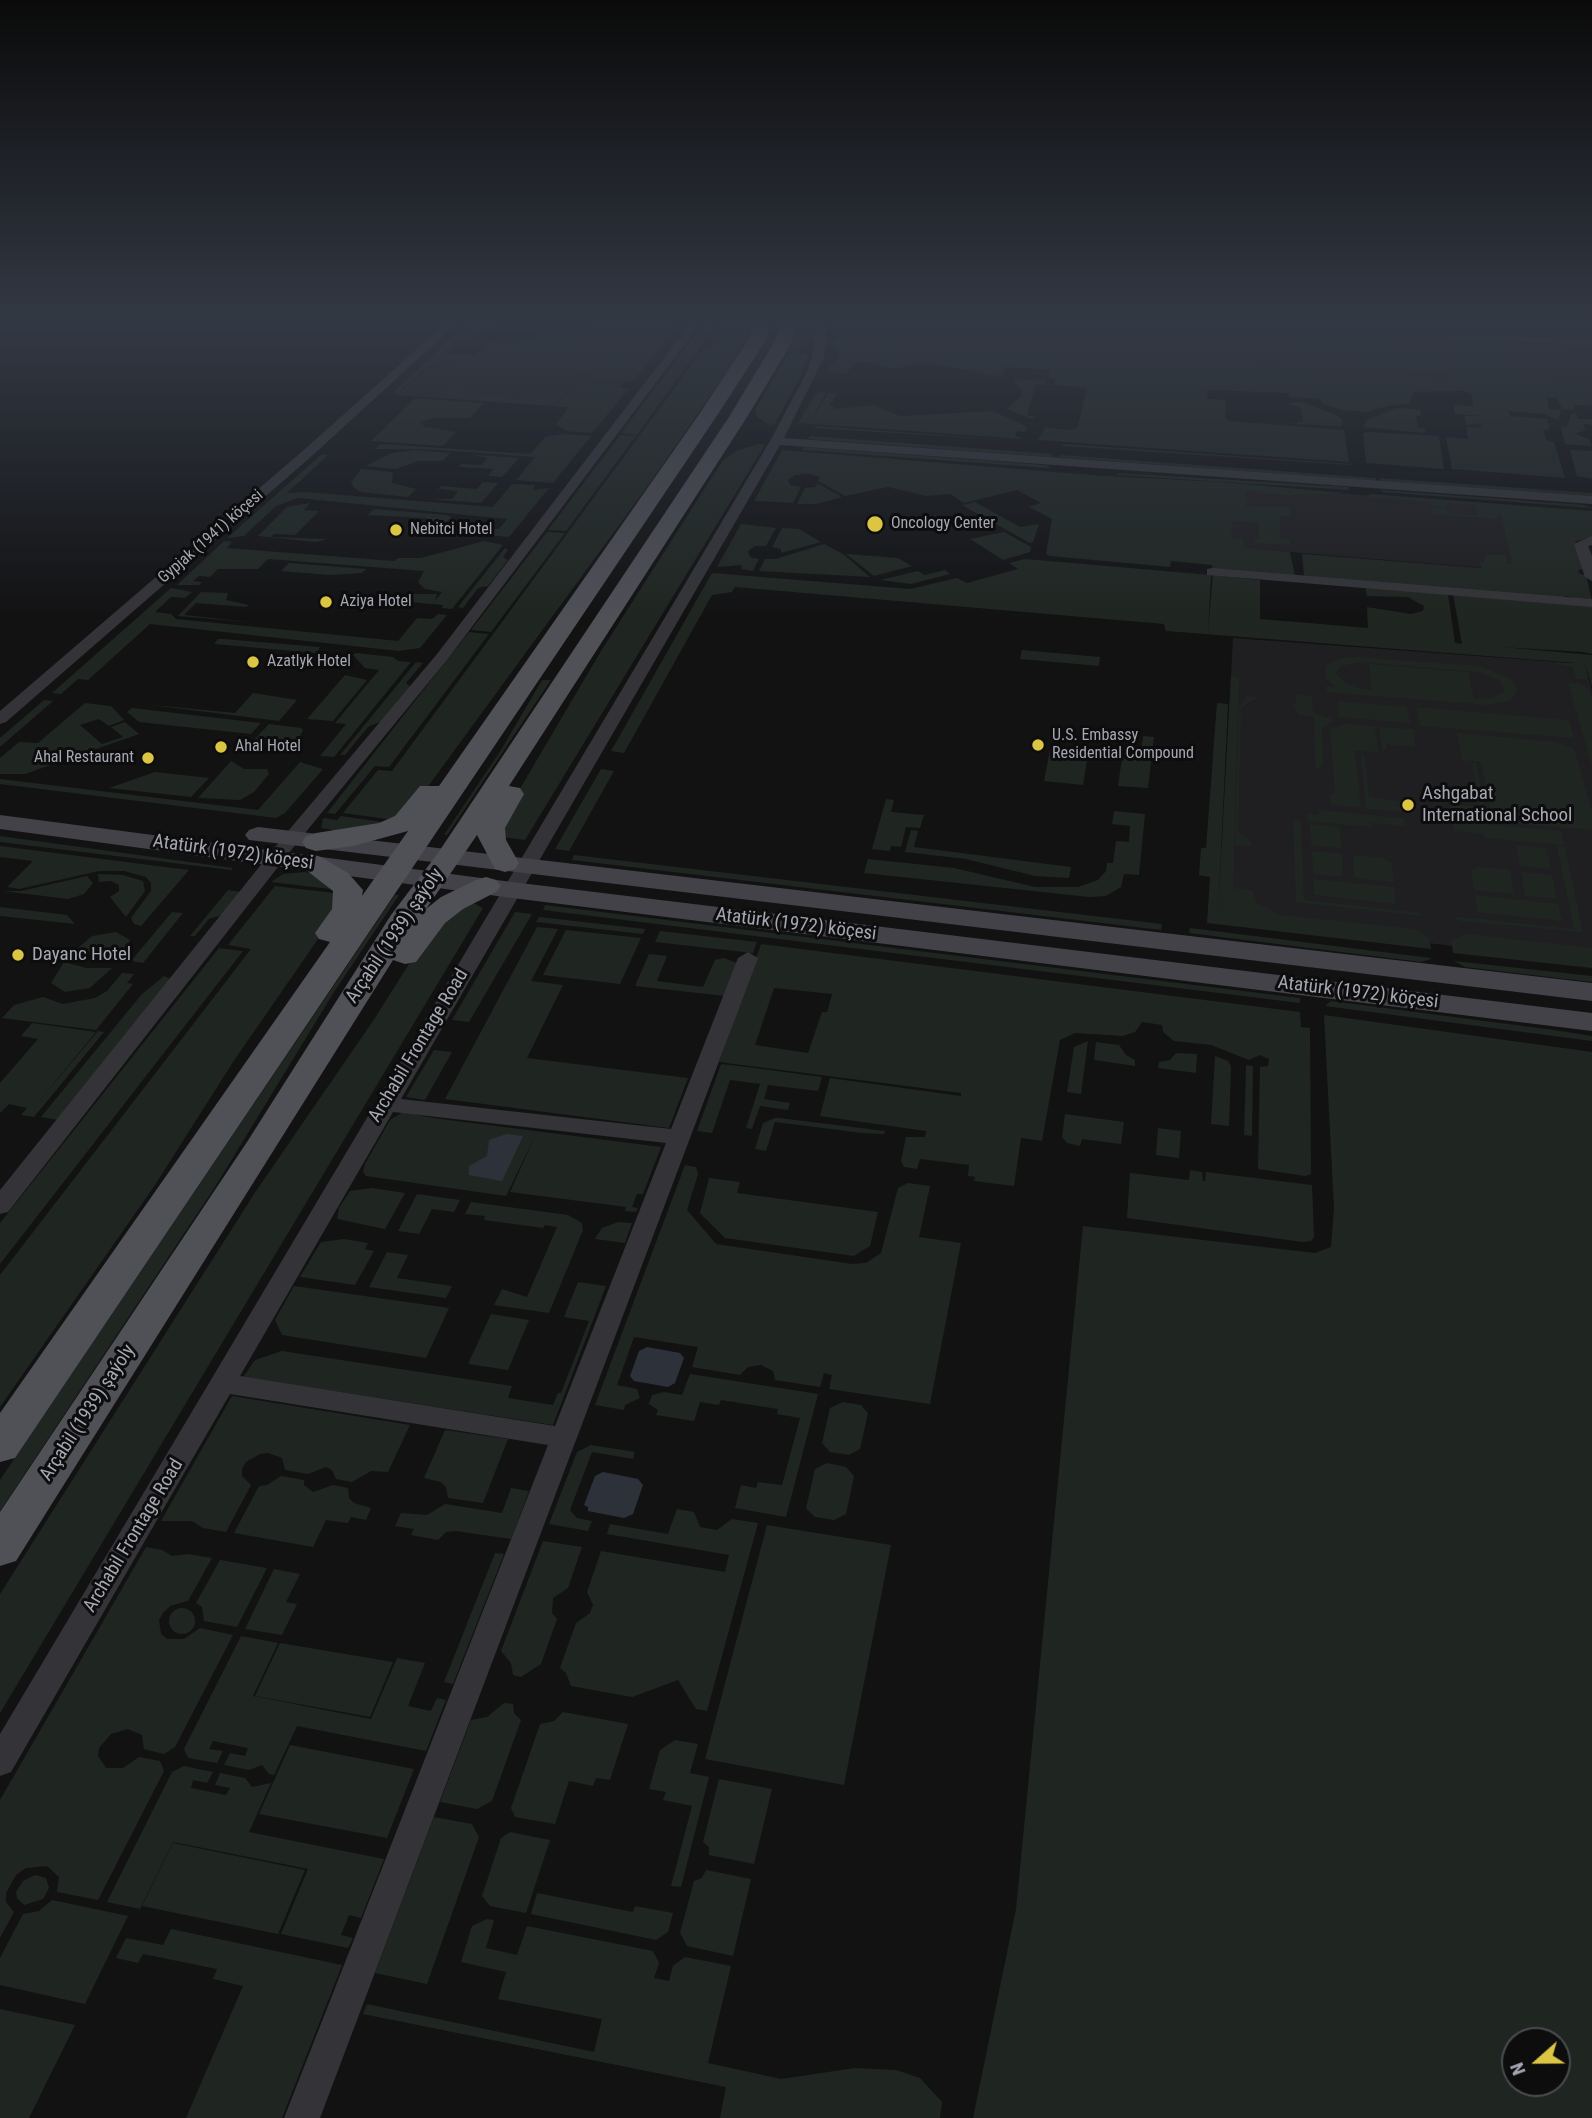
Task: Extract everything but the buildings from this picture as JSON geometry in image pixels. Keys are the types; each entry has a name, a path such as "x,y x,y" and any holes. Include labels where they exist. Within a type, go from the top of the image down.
{"main road":[{"name":"Arçabil (1939) şaýoly","path":"0,1446 703,423"},
{"name":"Arçabil (1939) şaýoly","path":"0,1548 259,1150 406,915 440,868 734,423"},
{"path":"299,851 371,835 405,822 417,810 491,707 520,688"},
{"path":"259,1150 324,1079 424,927 452,903 507,876 492,840 491,828 562,713 558,691"},
{"name":"Atatürk (1972) köçesi","path":"0,801 299,851"},
{"name":"Atatürk (1972) köçesi","path":"0,822 299,851 507,876 1592,992"},
{"path":"205,1149 241,1060 347,909 347,887 299,851"},
{"name":"Atatürk (1972) köçesi","path":"507,876 1592,1022"}],"street":[{"name":"Gypjak (1941) köçesi","path":"5,714 343,423"},
{"path":"0,1206 299,851 620,423"},
{"name":"Archabil Frontage Road","path":"0,1762 384,1104 507,876 786,423"},
{"path":"779,436 1592,489"},
{"path":"779,436 1592,500"},
{"path":"1591,573 1581,544 1592,540"},
{"path":"1212,572 1592,603"},
{"path":"302,2118 748,958"},
{"path":"384,1104 680,1137"},
{"path":"223,1383 563,1437"}],"shaded area":[{"path":"390,423 421,423 425,427 456,432 443,446 371,441"},
{"path":"601,423 592,433 566,431 556,424"},
{"path":"629,423 646,423 637,435 621,433"},
{"path":"649,423 691,423 410,811 391,823 387,819 343,813 378,770 392,771"},
{"path":"798,423 1018,423 1027,427 1025,432 1017,431 1015,436 1024,439"},
{"path":"1078,423 1253,423 1344,430 1349,462 1038,440 1045,427 1066,430 1077,428"},
{"path":"1296,423 1343,423 1342,426 1292,424"},
{"path":"1365,423 1417,423 1418,428 1425,429 1425,433 1363,427"},
{"path":"1466,423 1548,423 1550,429 1543,430 1547,441 1554,442 1565,478 1452,469 1446,437 1468,439 1466,426 1484,429 1479,427 1482,424 1466,425"},
{"path":"1568,423 1592,423 1592,425 1584,424 1585,430 1575,434 1589,439 1591,446 1565,444 1561,428"},
{"path":"816,426 1023,441 814,428"},
{"path":"1363,433 1439,436 1444,469 1366,463"},
{"path":"563,434 591,436 553,483 516,480 535,457 423,449 375,449 381,444 530,454 545,437"},
{"path":"620,435 636,436 566,531 548,530"},
{"path":"810,436 1053,454 1052,457 808,439"},
{"path":"759,444 765,445 525,840 503,837 508,809 601,651 723,460 739,450"},
{"path":"1062,446 1351,464 1351,465"},
{"path":"803,447 1044,465 1049,468 802,450"},
{"path":"415,450 450,453 443,461 418,461 396,469 366,466 392,453"},
{"path":"782,450 1345,493 1283,495 1245,490 1245,499 1257,500 1245,501 1245,506 1290,507 1290,516 1280,516 1280,538 1290,539 1290,545 1255,543 1254,539 1259,539 1259,523 1232,521 1231,538 1243,539 1243,545 1247,548 1290,552 1295,576 1213,570 1212,565 1171,561 1170,567 1046,554 1052,519 1029,507 1041,503 1017,490 964,503 950,494 926,496 888,487 845,496 818,481 820,477 809,474 795,475 788,480 790,485 801,487 793,503 754,501"},
{"path":"1570,450 1592,451 1592,479 1577,476"},
{"path":"322,454 328,455 287,493 305,492 493,507 512,484 535,485 533,490 549,488 509,537 486,535 480,529 499,529 507,519 298,498 276,506 244,536 227,538"},
{"path":"469,454 519,458 502,477 488,476 493,469 458,467 461,464 481,465 487,458"},
{"path":"1060,455 1376,478 1376,481 1058,457"},
{"path":"361,469 393,472 392,483 416,489 408,497 360,492 351,482"},
{"path":"1117,475 1348,487 1349,490"},
{"path":"1380,478 1592,493 1592,496 1380,481"},
{"path":"483,482 498,483 481,503 429,499 452,499 458,491 438,489 441,486 477,489"},
{"path":"817,483 842,497 816,504 797,504 805,488 816,487"},
{"path":"1221,484 1557,510 1576,575 1214,546"},
{"path":"1382,492 1583,505 1592,508"},
{"path":"1369,494 1592,511 1592,538 1575,541 1584,569 1578,570 1580,574 1586,575 1592,601 1565,596 1565,599 1304,576 1302,554 1481,568 1480,562 1483,562 1486,555 1506,555 1508,564 1512,564 1501,514 1497,514 1497,519 1432,514 1431,508 1445,509 1450,514 1478,515 1475,505 1448,503 1445,507 1431,506 1430,502 1369,497"},
{"path":"975,502 1020,527 1039,524 1033,542 1030,543 962,505"},
{"path":"310,503 304,510 319,511 295,535 274,534 271,537 327,539 316,542 258,536 287,507"},
{"path":"374,509 451,517 440,529 436,529 441,523 426,521 427,518 367,515"},
{"path":"741,524 776,528 766,546 755,546 748,551 750,557 759,559 753,571 741,569 742,565 717,567"},
{"path":"782,528 799,529 821,542 781,553 781,549 772,547"},
{"path":"547,532 565,533 491,632 471,630"},
{"path":"1004,532 1031,547 1030,552 1003,560 970,539"},
{"path":"224,541 232,542 227,548 394,561 398,558 421,558 484,541 503,545 452,609 442,608 443,605 410,602 412,599 403,598 406,594 437,594 435,601 442,592 425,589 418,582 424,571 268,559 258,569 218,569 210,577 199,576 193,581 202,582 199,585 177,585"},
{"path":"824,544 843,554 870,577 759,571 765,559 776,559"},
{"path":"505,548 508,550 503,557 508,560 488,586 478,588 463,608 458,607"},
{"path":"846,554 898,558 912,566 874,576"},
{"path":"1025,559 1211,575 1208,632 1213,575 1260,580 1260,619 1368,628 1367,607 1411,614 1423,611 1424,606 1408,597 1367,596 1365,587 1448,594 1455,643 1462,644 1453,594 1592,606 1592,654 1501,647 1592,655 1592,687 1585,664 1588,679 1576,679 1573,667 1554,663 1577,663 1166,631 1164,624 735,587 732,592 712,595 624,753 611,751 712,573 910,589 957,578 967,583 1018,569 1009,563"},
{"path":"289,563 366,569 362,573 330,575 281,571"},
{"path":"945,570 950,574 911,584 880,580 918,571 925,575"},
{"path":"171,588 192,592 185,598 171,597 155,612 171,614 176,619 398,641 417,618 432,619 438,614 447,615 420,648 399,651 150,624 88,680 78,679 61,694 52,693"},
{"path":"201,592 228,593 226,600 249,605 246,607 196,603 184,615 250,622 178,616"},
{"path":"469,632 489,634 389,767 375,766 335,814 327,813"},
{"name":"Ashgabat International School","path":"1233,638 1585,664 1592,691 1592,962 1218,919"},
{"path":"218,639 320,647 316,653 214,644"},
{"path":"1022,650 1100,657 1099,666 1020,659"},
{"path":"356,653 411,662 334,757 320,756 346,724 335,723 379,670 365,668 353,655"},
{"path":"1340,658 1478,666 1510,678 1518,690 1510,701 1487,705 1327,692 1326,686 1336,687 1326,678 1326,666","holes":["1358,662 1478,672 1499,680 1505,691 1492,698 1474,699 1468,672 1369,664 1372,690 1346,684 1336,673 1340,667"]},
{"path":"416,662 423,663 406,683 411,687 384,720 368,727 345,755 340,755"},
{"path":"345,675 367,680 333,721 307,719"},
{"path":"1231,676 1239,677 1233,888 1252,890 1257,903 1281,915 1416,929 1429,938 1431,949 1207,923 1210,877 1199,875 1201,848 1206,848 1217,703 1228,704 1218,915"},
{"path":"542,680 551,680 447,835 444,835 501,750"},
{"path":"1568,683 1580,684 1589,689 1592,699 1592,766"},
{"path":"253,693 297,700 279,721 143,704 235,713"},
{"path":"1298,694 1312,696 1313,713 1334,720 1322,728 1323,765 1314,770 1301,770 1315,769 1314,717 1299,715 1294,705"},
{"path":"1247,696 1258,697 1241,708 1238,832 1250,841 1251,846 1235,845 1239,707"},
{"path":"44,700 53,701 0,747 0,738"},
{"path":"1338,701 1407,707 1410,723 1339,717"},
{"path":"85,703 111,706 124,720 109,726 99,719 80,725 102,744 123,737 111,727 125,722 139,734 25,774 0,774 0,758 19,742 38,743"},
{"path":"1416,707 1569,720 1574,738 1420,726"},
{"path":"132,708 261,723 251,734 139,722 127,712"},
{"path":"269,724 303,730 298,740 289,747 252,742"},
{"path":"1345,724 1375,726 1378,752 1355,751 1361,808 1331,805 1330,795 1335,792 1330,729"},
{"path":"1379,727 1413,729 1415,747 1386,744 1386,750 1382,750"},
{"path":"1457,733 1557,742 1574,748 1592,811 1592,830 1493,822 1481,762 1462,760"},
{"path":"1143,736 1154,737 1148,788 1118,786 1122,758 1140,760"},
{"path":"1051,745 1089,749 1083,785 1044,781"},
{"path":"1361,753 1364,754 1369,797 1401,801 1402,812 1366,809"},
{"path":"231,761 244,769 267,769 269,774 254,792 240,800 198,798"},
{"path":"300,762 323,769 285,813 276,818 0,784 0,779 258,810"},
{"path":"1456,762 1476,763 1487,821 1452,818 1450,805 1481,807 1472,764"},
{"path":"601,769 614,771 569,851 555,849"},
{"path":"155,772 209,778 191,797 109,788"},
{"path":"886,799 894,800 891,812 924,815 920,828 906,827 901,847 891,846 890,851 872,849"},
{"path":"1319,810 1404,818 1405,826 1371,823 1371,827 1308,821 1308,814 1319,815"},
{"path":"1114,811 1145,814 1139,875 1124,874 1121,887 1106,896 1089,897 864,873 868,859 954,868 1035,887 1078,887 1098,880 1106,871 1107,863 1113,863 1116,841 1129,842 1130,826 1112,824"},
{"path":"341,816 382,822 386,826 344,832 321,828 323,818 337,820"},
{"path":"1293,820 1301,821 1304,900 1422,913 1420,916 1296,902"},
{"path":"1453,821 1561,831 1564,845 1484,838 1483,834 1454,831"},
{"path":"1310,824 1340,827 1341,848 1311,845"},
{"path":"911,830 918,831 914,847 1071,867 1069,878 1035,876 966,859 905,852"},
{"path":"0,836 233,868 231,870 0,842"},
{"path":"1516,845 1546,848 1551,869 1520,866"},
{"path":"0,846 189,870 141,926 134,924 131,918 151,891 151,883 146,877 124,871 99,871 19,889 7,887 33,861 0,857"},
{"path":"1557,846 1565,847 1583,932 1460,921 1452,916 1574,929"},
{"path":"1312,851 1342,854 1343,877 1313,874"},
{"path":"574,855 1162,924 1161,930 572,860"},
{"path":"1353,855 1383,858 1392,863 1394,882 1354,878"},
{"path":"1479,867 1510,870 1514,894 1474,890 1471,871"},
{"path":"1521,872 1552,875 1557,899 1525,896"},
{"path":"98,874 123,875 143,881 145,891 126,917 110,897 119,891 119,885 111,881 99,882"},
{"path":"283,874 314,874 339,890 271,882"},
{"path":"87,876 93,883 84,894 68,899 3,891 21,891"},
{"path":"1313,879 1394,887 1396,904 1314,895"},
{"path":"275,886 342,894 336,913 233,1062 155,1185 0,1407 0,1275 251,949 228,945"},
{"path":"228,890 241,892 222,915 209,919 195,936 190,936"},
{"path":"395,895 399,895 334,992 215,1187 0,1511 0,1480"},
{"path":"1475,895 1558,904 1562,921 1477,912"},
{"path":"468,900 483,908 0,1713 0,1594 256,1191 375,1018 429,932"},
{"path":"545,905 1300,998 1300,1003 543,910"},
{"path":"0,907 67,915 75,924 0,916"},
{"path":"172,912 183,913 143,963 131,961"},
{"path":"515,912 532,914 469,1022 452,1020"},
{"path":"539,917 645,929 643,934 536,922"},
{"path":"537,927 558,929 531,981 563,985 527,1058 688,1078 669,1128 445,1099"},
{"path":"1190,928 1431,959 1421,962 1189,933"},
{"path":"566,930 641,938 620,984 543,975"},
{"path":"660,931 757,942 753,953 655,942"},
{"path":"116,932 130,940 118,961 97,955 70,955 92,936"},
{"path":"1466,934 1592,948 1592,968 1453,953 1451,940"},
{"path":"761,944 1300,1012 1301,1027 1310,1028 1311,1174 1305,1176 1258,1169 1260,1067 1268,1066 1269,1059 1260,1055 1249,1060 1211,1045 1174,1041 1163,1032 1162,1025 1142,1022 1135,1032 1123,1036 1075,1033 1060,1040 1042,1141 1021,1138 1014,1186 974,1181 975,1177 968,1176 969,1165 920,1159 917,1169 904,1167 901,1161 906,1137 925,1137 926,1131 820,1116 830,1078 961,1096 961,1093 719,1062","holes":["774,988 832,994 827,1012 822,1012 808,1053 755,1045"]},
{"path":"219,948 243,951 0,1264 0,1223"},
{"path":"649,954 667,956 657,981 703,987 715,960 724,958 737,963 725,996 635,986"},
{"path":"1454,961 1592,976 1592,982 1465,967"},
{"path":"64,962 86,968 112,968 90,988 65,992 51,983"},
{"path":"122,973 134,974 127,983 133,984 96,1030 2,1018 14,1005 43,997 63,1004 95,998 107,991"},
{"path":"164,976 170,979 58,1120 41,1117 142,994"},
{"path":"1331,1001 1554,1030 1592,1036 1592,1041 1325,1006"},
{"path":"1324,1015 1592,1052 1592,2118 973,2118 1016,1909 1083,1226 1315,1253 1331,1247 1334,1208"},
{"path":"32,1023 96,1032 34,1107 98,1031 104,1032 34,1117 21,1115 27,1108 9,1104 0,1113 0,1083 38,1039 21,1036"},
{"path":"1088,1041 1081,1094 1067,1092 1074,1047"},
{"path":"1096,1042 1119,1045 1126,1055 1135,1060 1135,1066 1094,1060"},
{"path":"434,1050 452,1052 425,1100 406,1097"},
{"path":"1176,1053 1197,1054 1196,1073 1158,1068 1159,1062 1170,1060"},
{"path":"1215,1056 1228,1061 1231,1066 1229,1126 1211,1124"},
{"path":"721,1064 822,1077 818,1091 768,1085 764,1099 790,1103 788,1110 760,1106 752,1129 746,1128 760,1084 730,1080 712,1133 697,1131"},
{"path":"1246,1065 1253,1066 1252,1136 1244,1135"},
{"path":"403,1112 661,1147 643,1194 637,1194 632,1207 638,1208 636,1212 625,1211 626,1207 510,1192 535,1136 506,1196 366,1176 363,1172 365,1164 390,1120"},
{"path":"1065,1114 1124,1122 1121,1144 1082,1139 1080,1146 1067,1143 1062,1137"},
{"path":"775,1118 885,1131 884,1134 862,1133 775,1122 766,1151 755,1149 763,1123"},
{"path":"1158,1128 1181,1131 1179,1158 1156,1155"},
{"path":"507,1134 523,1136 502,1181 469,1175 469,1166 487,1156 489,1140"},
{"path":"685,1165 696,1167 698,1174 687,1210 716,1244 852,1264 866,1263 881,1253 898,1188 908,1183 930,1186 919,1237 961,1243 930,1404 829,1389 832,1375 824,1373 820,1387 775,1380 773,1371 761,1365 748,1367 740,1375 692,1367 698,1347 634,1337 617,1385 637,1389 640,1398 625,1405 624,1410 595,1405"},
{"path":"1190,1170 1202,1172 1203,1181 1206,1172 1312,1185 1314,1237 1311,1241 1303,1242 1127,1218 1130,1173 1189,1180"},
{"path":"709,1178 740,1182 737,1193 878,1212 870,1246 854,1256 725,1238 700,1213"},
{"path":"372,1188 405,1193 385,1229 337,1219 339,1208 350,1191"},
{"path":"417,1194 460,1200 454,1212 432,1209 419,1234 398,1231"},
{"path":"471,1202 568,1215 582,1223 583,1230 549,1313 494,1305 502,1289 527,1297 557,1227 545,1225 543,1228 484,1220 485,1216 465,1214"},
{"path":"618,1222 632,1223 625,1243 595,1239 602,1228"},
{"path":"344,1239 368,1243 365,1249 374,1251 355,1285 300,1277 321,1242"},
{"path":"387,1252 408,1255 397,1278 452,1286 446,1298 369,1287"},
{"path":"578,1282 606,1286 553,1425 243,1377 255,1360 282,1351 512,1386 508,1398 553,1405 558,1393 561,1393 589,1321 564,1317"},
{"path":"294,1286 449,1308 426,1358 282,1335 275,1320"},
{"path":"491,1314 529,1320 508,1370 468,1364"},
{"path":"647,1347 680,1353 684,1358 675,1383 668,1387 634,1381 630,1376 639,1351"},
{"path":"690,1374 818,1394 786,1517 735,1508 741,1485 756,1488 758,1482 782,1485 800,1418 777,1414 778,1409 721,1400 719,1405 700,1402 694,1421 656,1415 658,1410 649,1404 652,1395 664,1392 682,1395"},
{"path":"232,1396 410,1425 388,1472 371,1471 352,1482 336,1479 332,1470 326,1467 308,1474 285,1470 282,1458 268,1453 260,1454 246,1462 242,1469 242,1476 251,1485 226,1532 203,1528 192,1521 161,1521"},
{"path":"843,1402 861,1405 868,1413 860,1449 849,1455 830,1452 822,1443 830,1408"},
{"path":"445,1430 508,1439 483,1503 448,1498 446,1487 441,1482 424,1478"},
{"path":"591,1445 635,1452 633,1459 592,1452 570,1510 577,1518 592,1521 588,1531 549,1524 577,1452"},
{"path":"827,1463 846,1467 854,1476 846,1514 834,1520 815,1517 806,1508 815,1469"},
{"path":"603,1472 638,1479 643,1485 633,1514 624,1518 588,1511 588,1507 584,1505 595,1476"},
{"path":"281,1476 304,1480 304,1485 313,1492 333,1485 348,1488 349,1498 354,1503 371,1508 366,1520 351,1517 348,1523 326,1520 313,1547 234,1533 259,1486 267,1485"},
{"path":"511,1488 529,1491 511,1539 456,1531 446,1532 438,1540 411,1535 414,1529 395,1526 401,1513 427,1515 445,1504 502,1513"},
{"path":"677,1509 694,1512 700,1527 717,1530 732,1519 758,1523 707,1711 696,1709 678,1680 632,1697 571,1686 566,1673 560,1668 576,1623 590,1613 593,1605 587,1592 601,1551 725,1572 729,1555 607,1534 610,1524 668,1534"},
{"path":"767,1525 891,1545 844,1785 705,1759"},
{"path":"543,1541 582,1547 568,1588 553,1598 552,1613 557,1619 541,1664 521,1677 513,1675 511,1663 501,1651"},
{"path":"146,1547 162,1550 172,1556 188,1554 212,1558 188,1601 170,1606 163,1613 159,1620 161,1634 167,1639 184,1639 200,1628 233,1635 175,1747 164,1754 144,1749 142,1735 128,1729 111,1734 99,1748 98,1756 106,1768 123,1768 139,1757 160,1761 164,1771 98,1900 57,1892 59,1877 47,1866 26,1868 16,1875 6,1893 6,1902 14,1912 0,1938 0,1800"},
{"path":"495,1553 504,1554 453,1684 444,1682"},
{"path":"220,1560 267,1568 237,1627 204,1621 202,1607 196,1603"},
{"path":"274,1569 300,1574 286,1602 297,1604 282,1635 245,1629"},
{"path":"182,1608 191,1612 195,1621 191,1630 182,1634 173,1630 169,1621 173,1612"},
{"path":"241,1636 278,1643 253,1696 371,1719 397,1658 425,1663 408,1706 431,1711 437,1698 446,1700 426,1751 297,1726 274,1775 269,1774 262,1765 249,1770 224,1765 230,1753 245,1756 248,1748 213,1741 209,1749 223,1751 217,1763 188,1758 184,1749"},
{"path":"280,1643 393,1662 370,1717 255,1696"},
{"path":"504,1703 513,1704 514,1713 521,1720 492,1801 477,1809 440,1802 471,1720 487,1717"},
{"path":"563,1712 628,1724 610,1780 596,1778 593,1786 569,1781 555,1824 515,1817 511,1808 540,1724 554,1721"},
{"path":"675,1740 698,1744 690,1773 709,1777 681,1887 671,1886 692,1806 663,1800 666,1792 649,1789 660,1750"},
{"path":"290,1745 414,1769 387,1838 259,1814"},
{"path":"184,1766 213,1772 207,1783 193,1780 191,1788 226,1795 230,1788 215,1785 220,1773 245,1778 252,1787 271,1783 249,1832 384,1859 361,1918 349,1915 341,1935 353,1938 348,1948 281,1934 308,1869 173,1842 140,1909 107,1902 172,1772"},
{"path":"719,1779 772,1789 754,1864 709,1855 709,1847 703,1842"},
{"path":"434,1817 472,1824 479,1837 427,1984 375,1973"},
{"path":"510,1832 550,1840 526,1913 490,1906 482,1896 501,1838"},
{"path":"173,1843 305,1870 278,1934 142,1906"},
{"path":"706,1870 751,1879 733,1956 687,1946 680,1933 694,1881 702,1878"},
{"path":"35,1875 46,1878 49,1888 43,1899 24,1905 17,1898 16,1892 23,1881"},
{"path":"537,1893 633,1912 635,1906 673,1913 668,1932 656,1940 531,1914"},
{"path":"52,1900 128,1916 85,2004 0,1985 0,1958 23,1914 39,1911"},
{"path":"487,1919 494,1920 486,1948 517,1955 527,1926 653,1951 659,1963 654,1978 669,1981 673,1966 685,1957 731,1966 708,2063 781,2079 855,2068 896,2070 920,2078 942,2102 940,2118 720,2118 726,2087 363,2014 367,2004 594,2052 602,2019 498,1999 506,1972 461,1962 472,1926"},
{"path":"171,1929 342,1965 282,2118 186,2118 243,1986 213,1979 217,1969 143,1954 138,1963 116,1958 126,1938 163,1945"},
{"path":"0,2009 75,2025 29,2118 0,2118"}],"place":[{"name":"Oncology Center","path":"875,524"},
{"name":"Nebitci Hotel","path":"396,530"},
{"name":"Aziya Hotel","path":"326,602"},
{"name":"Azatlyk Hotel","path":"253,662"},
{"name":"U.S. Embassy Residential Compound","path":"1038,745"},
{"name":"Ahal Hotel","path":"221,747"},
{"name":"Ahal Restaurant","path":"148,758"},
{"name":"Ashgabat International School","path":"1408,805"},
{"name":"Dayanc Hotel","path":"18,955"}]}
